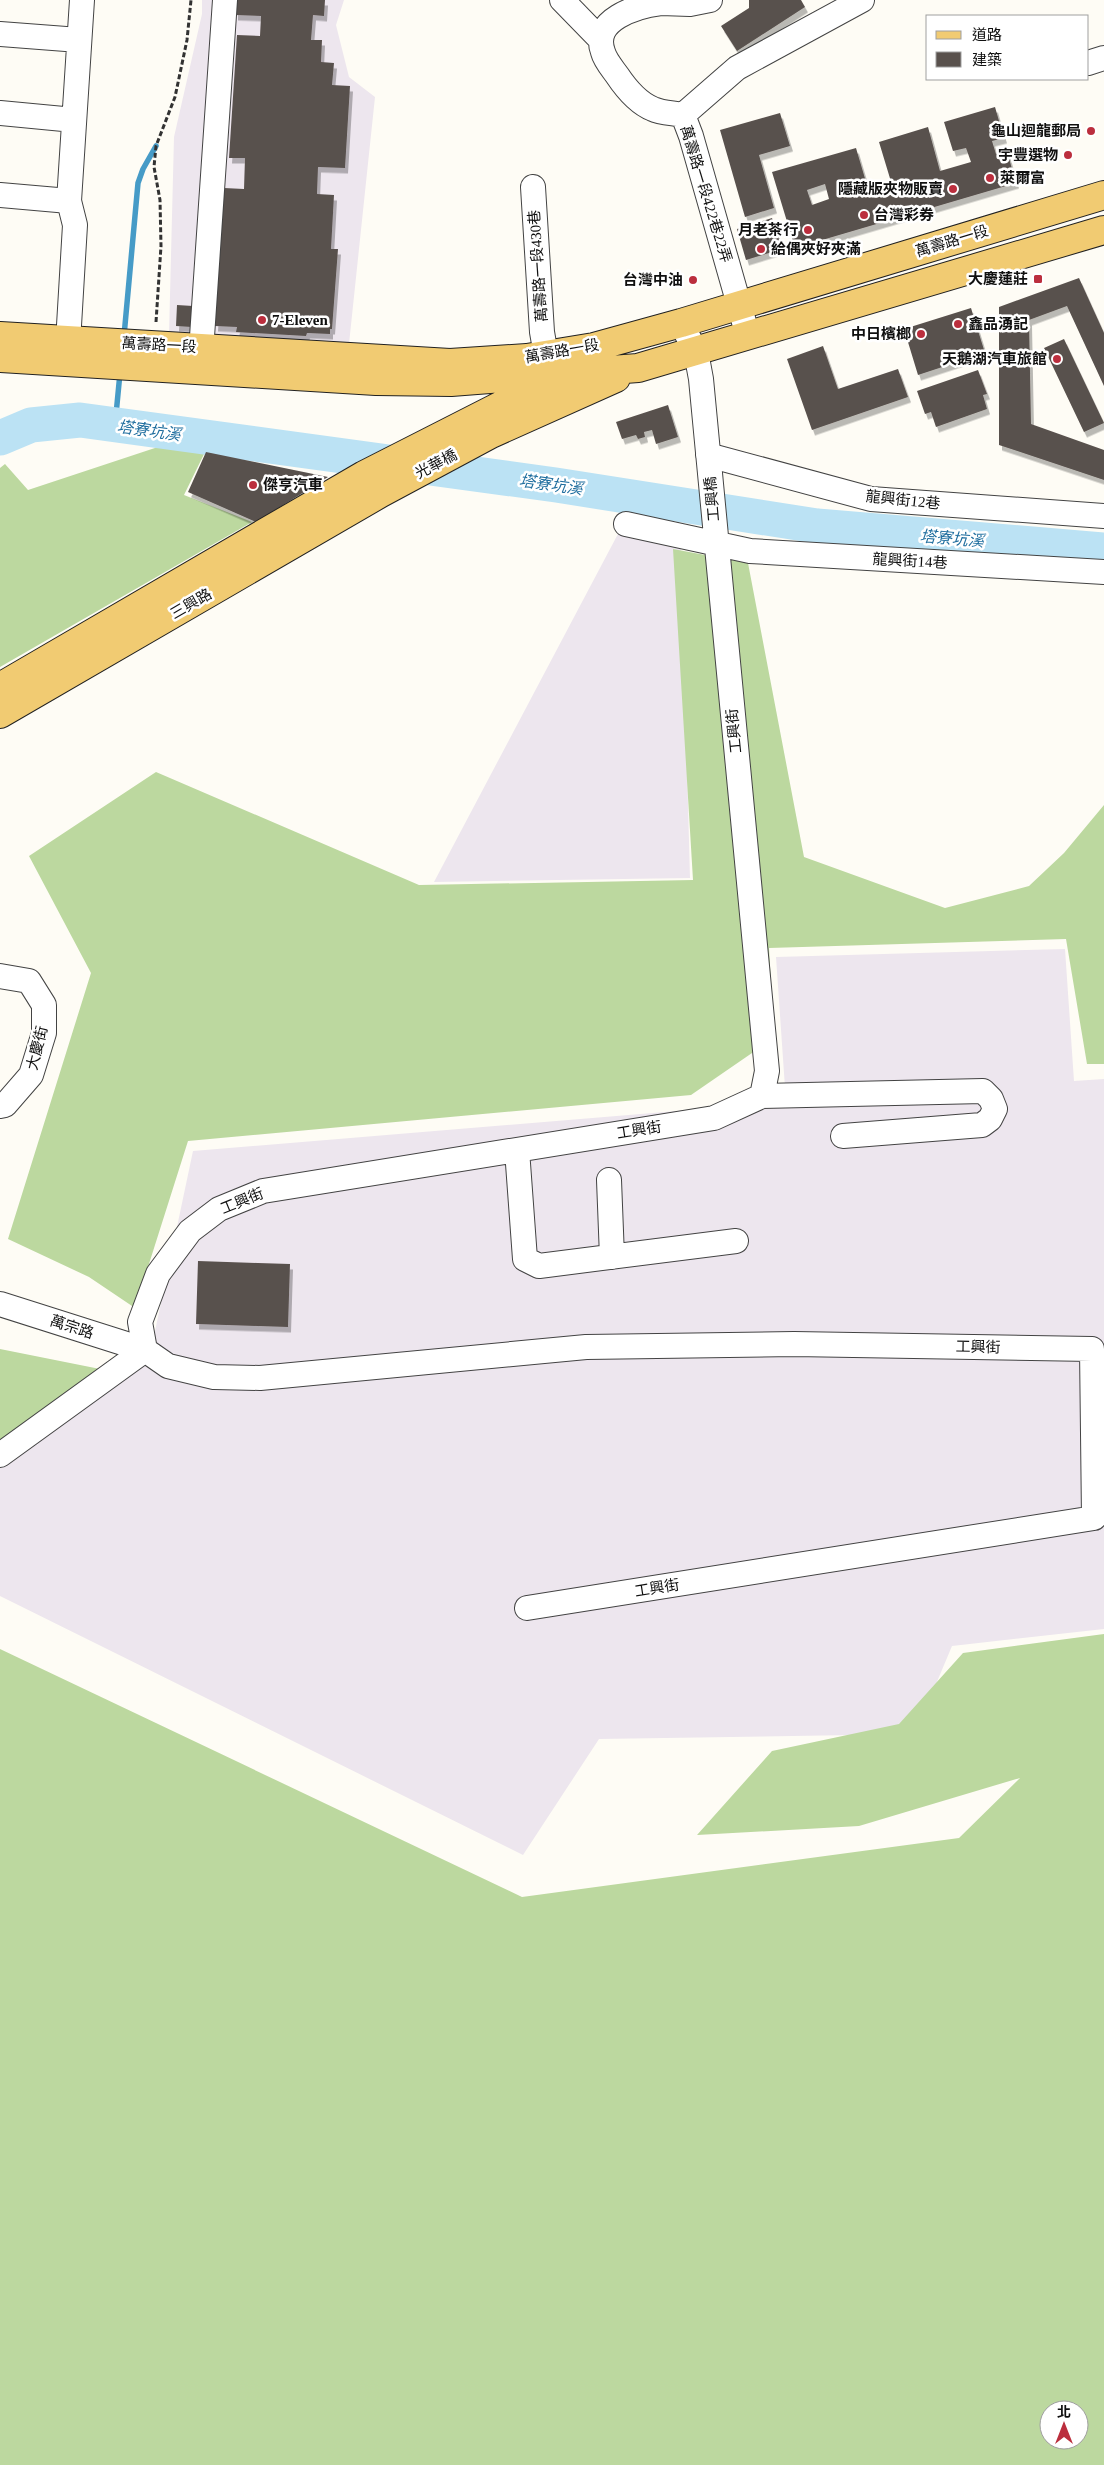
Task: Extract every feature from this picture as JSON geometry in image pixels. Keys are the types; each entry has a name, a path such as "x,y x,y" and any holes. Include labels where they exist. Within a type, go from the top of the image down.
{"main road":[{"name":"萬壽路一段","path":"0,336 68,351 150,353 376,381 451,382 560,376 594,346 681,323 1104,194"},
{"path":"560,376 638,368 1104,230"},
{"name":"萬壽路一段","path":"0,358 68,351"},
{"name":"萬壽路一段","path":"200,359 450,363 560,376"},
{"name":"光華橋","path":"373,484 468,421 560,376"},
{"name":"光華橋","path":"373,484 492,434 560,376"},
{"path":"451,382 473,391 475,404 468,421"},
{"name":"三興路","path":"0,687 373,484"},
{"name":"三興路","path":"0,714 373,484"}],"street":[{"path":"68,351 75,226 69,201 82,0"},
{"path":"200,359 225,0"},
{"path":"562,0 600,38 603,53 626,89 652,109 683,115"},
{"path":"600,38 605,27 617,17 644,5 661,2 690,4 710,0"},
{"name":"萬壽路一段422巷22弄","path":"748,336 691,136 683,115 737,68 862,0"},
{"path":"0,34 79,40"},
{"path":"1089,63 1104,58"},
{"path":"0,113 74,120"},
{"name":"萬壽路一段430巷","path":"533,187 542,332 560,376"},
{"path":"0,195 69,201"},
{"path":"681,323 696,352 701,379 708,455"},
{"name":"龍興街12巷","path":"708,455 871,499 1104,516"},
{"name":"工興橋","path":"708,455 716,543"},
{"name":"龍興街14巷","path":"626,524 750,551 1104,572"},
{"name":"工興街","path":"527,1608 1094,1518 1098,1349 794,1344 586,1347 260,1378 214,1377 168,1366 145,1350 140,1322 158,1274 190,1230 219,1209 263,1191 714,1118 762,1096 767,1071 716,543"},
{"name":"大慶街","path":"0,976 29,981 44,1004 44,1034 31,1075 5,1105 0,1106"},
{"path":"762,1096 983,1091 991,1099 995,1109 990,1119 982,1125 843,1136"},
{"path":"517,1150 524,1259 539,1266 736,1241"},
{"path":"609,1180 612,1257"},
{"name":"萬宗路","path":"0,1304 145,1350"},
{"path":"0,1455 145,1350"}],"path":[{"path":"150,353 161,246 160,200 154,167 156,146 175,97 187,40 191,0"}],"shaded area":[{"path":"202,0 344,0 336,25 349,77 375,97 349,344 169,335 174,137 202,14"},
{"path":"619,532 681,545 690,878 434,882"},
{"path":"1065,949 1074,1081 1104,1079 1104,1629 952,1646 915,1734 599,1739 523,1855 0,1596 0,1432 154,1336 193,1151 786,1102 776,957"}],"green space":[{"path":"167,444 206,450 184,495 252,522 0,667 0,468 5,464 28,490"},
{"path":"673,549 748,563 804,857 945,908 1029,886 1064,853 1104,805 1104,1064 1087,1064 1066,939 769,948 774,1038 691,1095 188,1141 135,1308 89,1277 8,1239 91,973 29,856 156,772 419,885 693,880"},
{"path":"0,1349 100,1369 0,1441"},
{"path":"1104,1634 1104,2465 0,2465 0,1649 522,1897 959,1838 1020,1778 859,1826 697,1835 772,1751 899,1724 963,1653"}],"building":[{"path":"235,0 325,0 324,16 313,15 311,40 322,40 321,62 334,63 332,85 350,86 345,168 318,167 317,194 334,195 331,249 338,249 332,329 330,329 330,334 307,333 306,336 236,332 237,327 215,326 224,188 244,189 245,158 229,158 237,35 260,36 261,16 235,15"},
{"path":"749,0 801,0 805,7 737,51 721,26 749,8"},
{"path":"995,107 1004,138 992,141 996,154 1007,151 1016,183 795,248 772,172 856,148 869,192 892,185 879,142 928,127 940,171 971,162 966,148 953,151 944,122","holes":["825,184 829,199 812,205 807,190"]},
{"path":"780,113 790,146 759,155 774,208 745,217 720,130"},
{"path":"772,218 782,249 746,260 737,229"},
{"path":"1079,278 1104,333 1104,386 1067,306 1029,320 1031,424 1104,450 1104,480 999,445 999,307"},
{"path":"177,305 193,306 192,327 176,326"},
{"path":"971,308 985,353 918,375 904,329"},
{"path":"1064,339 1104,423 1084,432 1044,348"},
{"path":"823,346 838,389 898,369 908,397 812,430 787,359"},
{"path":"978,370 987,394 983,395 987,409 936,427 931,412 925,414 917,391"},
{"path":"668,405 678,437 656,444 652,430 644,432 645,437 638,439 636,435 622,439 616,422"},
{"name":"傑亨汽車","path":"206,452 328,477 256,522 188,492"},
{"path":"198,1261 290,1264 288,1327 196,1324"}],"waterway":[{"path":"124,336 138,183 143,169 156,146"},
{"path":"115,425 120,373"},
{"name":"塔寮坑溪","path":"0,438 31,425 80,420 556,485 817,526 1104,550"}],"place":[{"name":"龜山迴龍郵局","path":"1091,131"},
{"name":"宇豐選物","path":"1068,155"},
{"name":"萊爾富","path":"990,178"},
{"name":"隱藏版夾物販賣","path":"953,189"},
{"name":"台灣彩券","path":"864,215"},
{"name":"月老茶行","path":"808,230"},
{"name":"給偶夾好夾滿","path":"761,249"},
{"name":"大慶蓮莊","path":"1038,279"},
{"name":"台灣中油","path":"693,280"},
{"name":"7-Eleven","path":"262,320"},
{"name":"鑫品湧記","path":"958,324"},
{"name":"中日檳榔","path":"921,334"},
{"name":"天鵝湖汽車旅館","path":"1057,359"},
{"name":"傑亨汽車","path":"253,485"}]}
